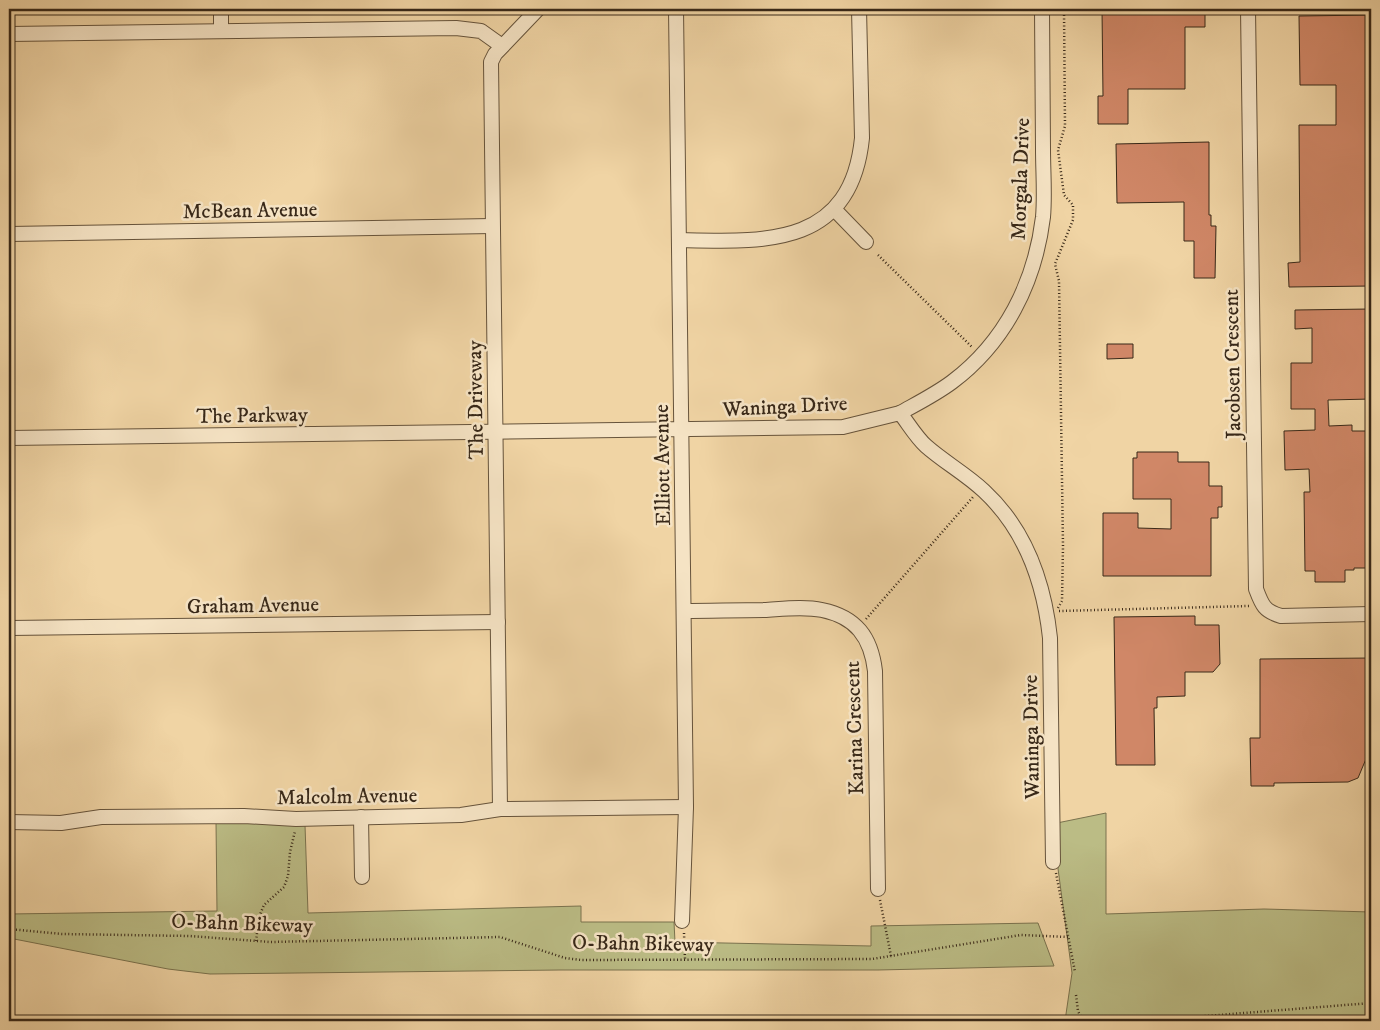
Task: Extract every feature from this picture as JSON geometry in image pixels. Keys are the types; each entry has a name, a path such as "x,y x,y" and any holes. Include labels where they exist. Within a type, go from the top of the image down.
{"street":[{"path":"221,9 221,30"},
{"name":"The Driveway","path":"500,809 491,62 502,46 538,9"},
{"name":"Elliott Avenue","path":"676,9 686,807 682,921"},
{"path":"678,240 736,242 761,240 781,236 815,224 834,209 853,178 862,138 859,9"},
{"name":"Morgala Drive","path":"900,413 951,383 969,369 1010,318 1028,282 1035,262 1043,215 1042,9"},
{"name":"Jacobsen Crescent","path":"1248,9 1255,573 1256,589 1263,606"},
{"path":"9,34 221,30 469,29 481,31 502,46"},
{"path":"834,209 866,242"},
{"name":"McBean Avenue","path":"9,234 492,226"},
{"name":"Waninga Drive","path":"496,432 843,427 900,413 924,445 980,488 1021,537 1038,574 1047,612 1050,638 1053,862"},
{"name":"The Parkway","path":"9,438 496,432"},
{"path":"1263,606 1269,612 1281,616 1371,614"},
{"name":"Karina Crescent","path":"684,611 820,610 850,621 869,643 873,656 874,671 878,889"},
{"name":"Graham Avenue","path":"9,628 498,622"},
{"name":"Malcolm Avenue","path":"9,822 61,822 111,817 244,816 296,820 461,814 500,809 686,807"},
{"path":"361,818 362,877"}],"path":[{"path":"1064,9 1065,126 1058,150 1064,195 1073,205 1073,220 1055,264 1059,281 1063,546 1062,601 1056,611 1263,606"},
{"path":"878,255 973,348"},
{"path":"858,628 980,488"},
{"path":"256,941 259,917 264,905 284,887 288,876 296,820"},
{"path":"1053,862 1075,972"},
{"path":"878,889 891,956"},
{"path":"682,921 686,943 685,959"},
{"name":"O-Bahn Bikeway","path":"9,929 62,934 190,936 256,941 500,936 565,958 581,960 872,960 1020,935 1069,937"},
{"path":"1076,995 1078,1011 1082,1021"},
{"path":"1163,1021 1371,1003"}],"green space":[{"path":"1106,813 1106,914 1264,909 1371,912 1371,1021 1065,1021 1072,973 1052,824"},
{"path":"216,822 305,825 308,913 581,906 581,922 674,922 675,942 871,946 871,926 1038,923 1054,966 878,970 560,970 210,974 168,969 9,938 9,914 217,911"}],"building":[{"path":"1102,9 1205,9 1205,27 1185,27 1185,89 1128,89 1128,124 1098,124 1098,96 1103,96"},
{"path":"1371,15 1371,286 1289,287 1288,263 1300,262 1299,125 1336,125 1336,85 1300,85 1299,16"},
{"path":"1209,142 1209,215 1211,215 1211,226 1216,226 1215,278 1194,278 1194,241 1184,241 1184,202 1117,203 1116,144"},
{"path":"1370,309 1371,399 1328,400 1329,426 1352,425 1352,431 1371,431 1371,568 1345,570 1345,582 1315,582 1315,571 1305,571 1304,492 1310,492 1309,469 1285,470 1284,431 1315,430 1315,409 1291,409 1291,363 1312,363 1312,328 1295,329 1295,310"},
{"path":"1107,344 1133,344 1133,358 1107,359"},
{"path":"1137,452 1178,452 1178,462 1209,462 1209,486 1222,486 1222,507 1218,507 1218,518 1211,518 1211,576 1103,576 1103,513 1138,513 1138,528 1171,529 1171,499 1133,499 1133,458 1137,458"},
{"path":"1195,616 1195,625 1219,625 1220,664 1213,672 1185,672 1185,696 1157,697 1157,708 1154,708 1155,765 1116,765 1114,617"},
{"path":"1371,658 1371,747 1358,778 1348,782 1274,783 1274,786 1251,786 1250,738 1260,738 1260,659"}]}
